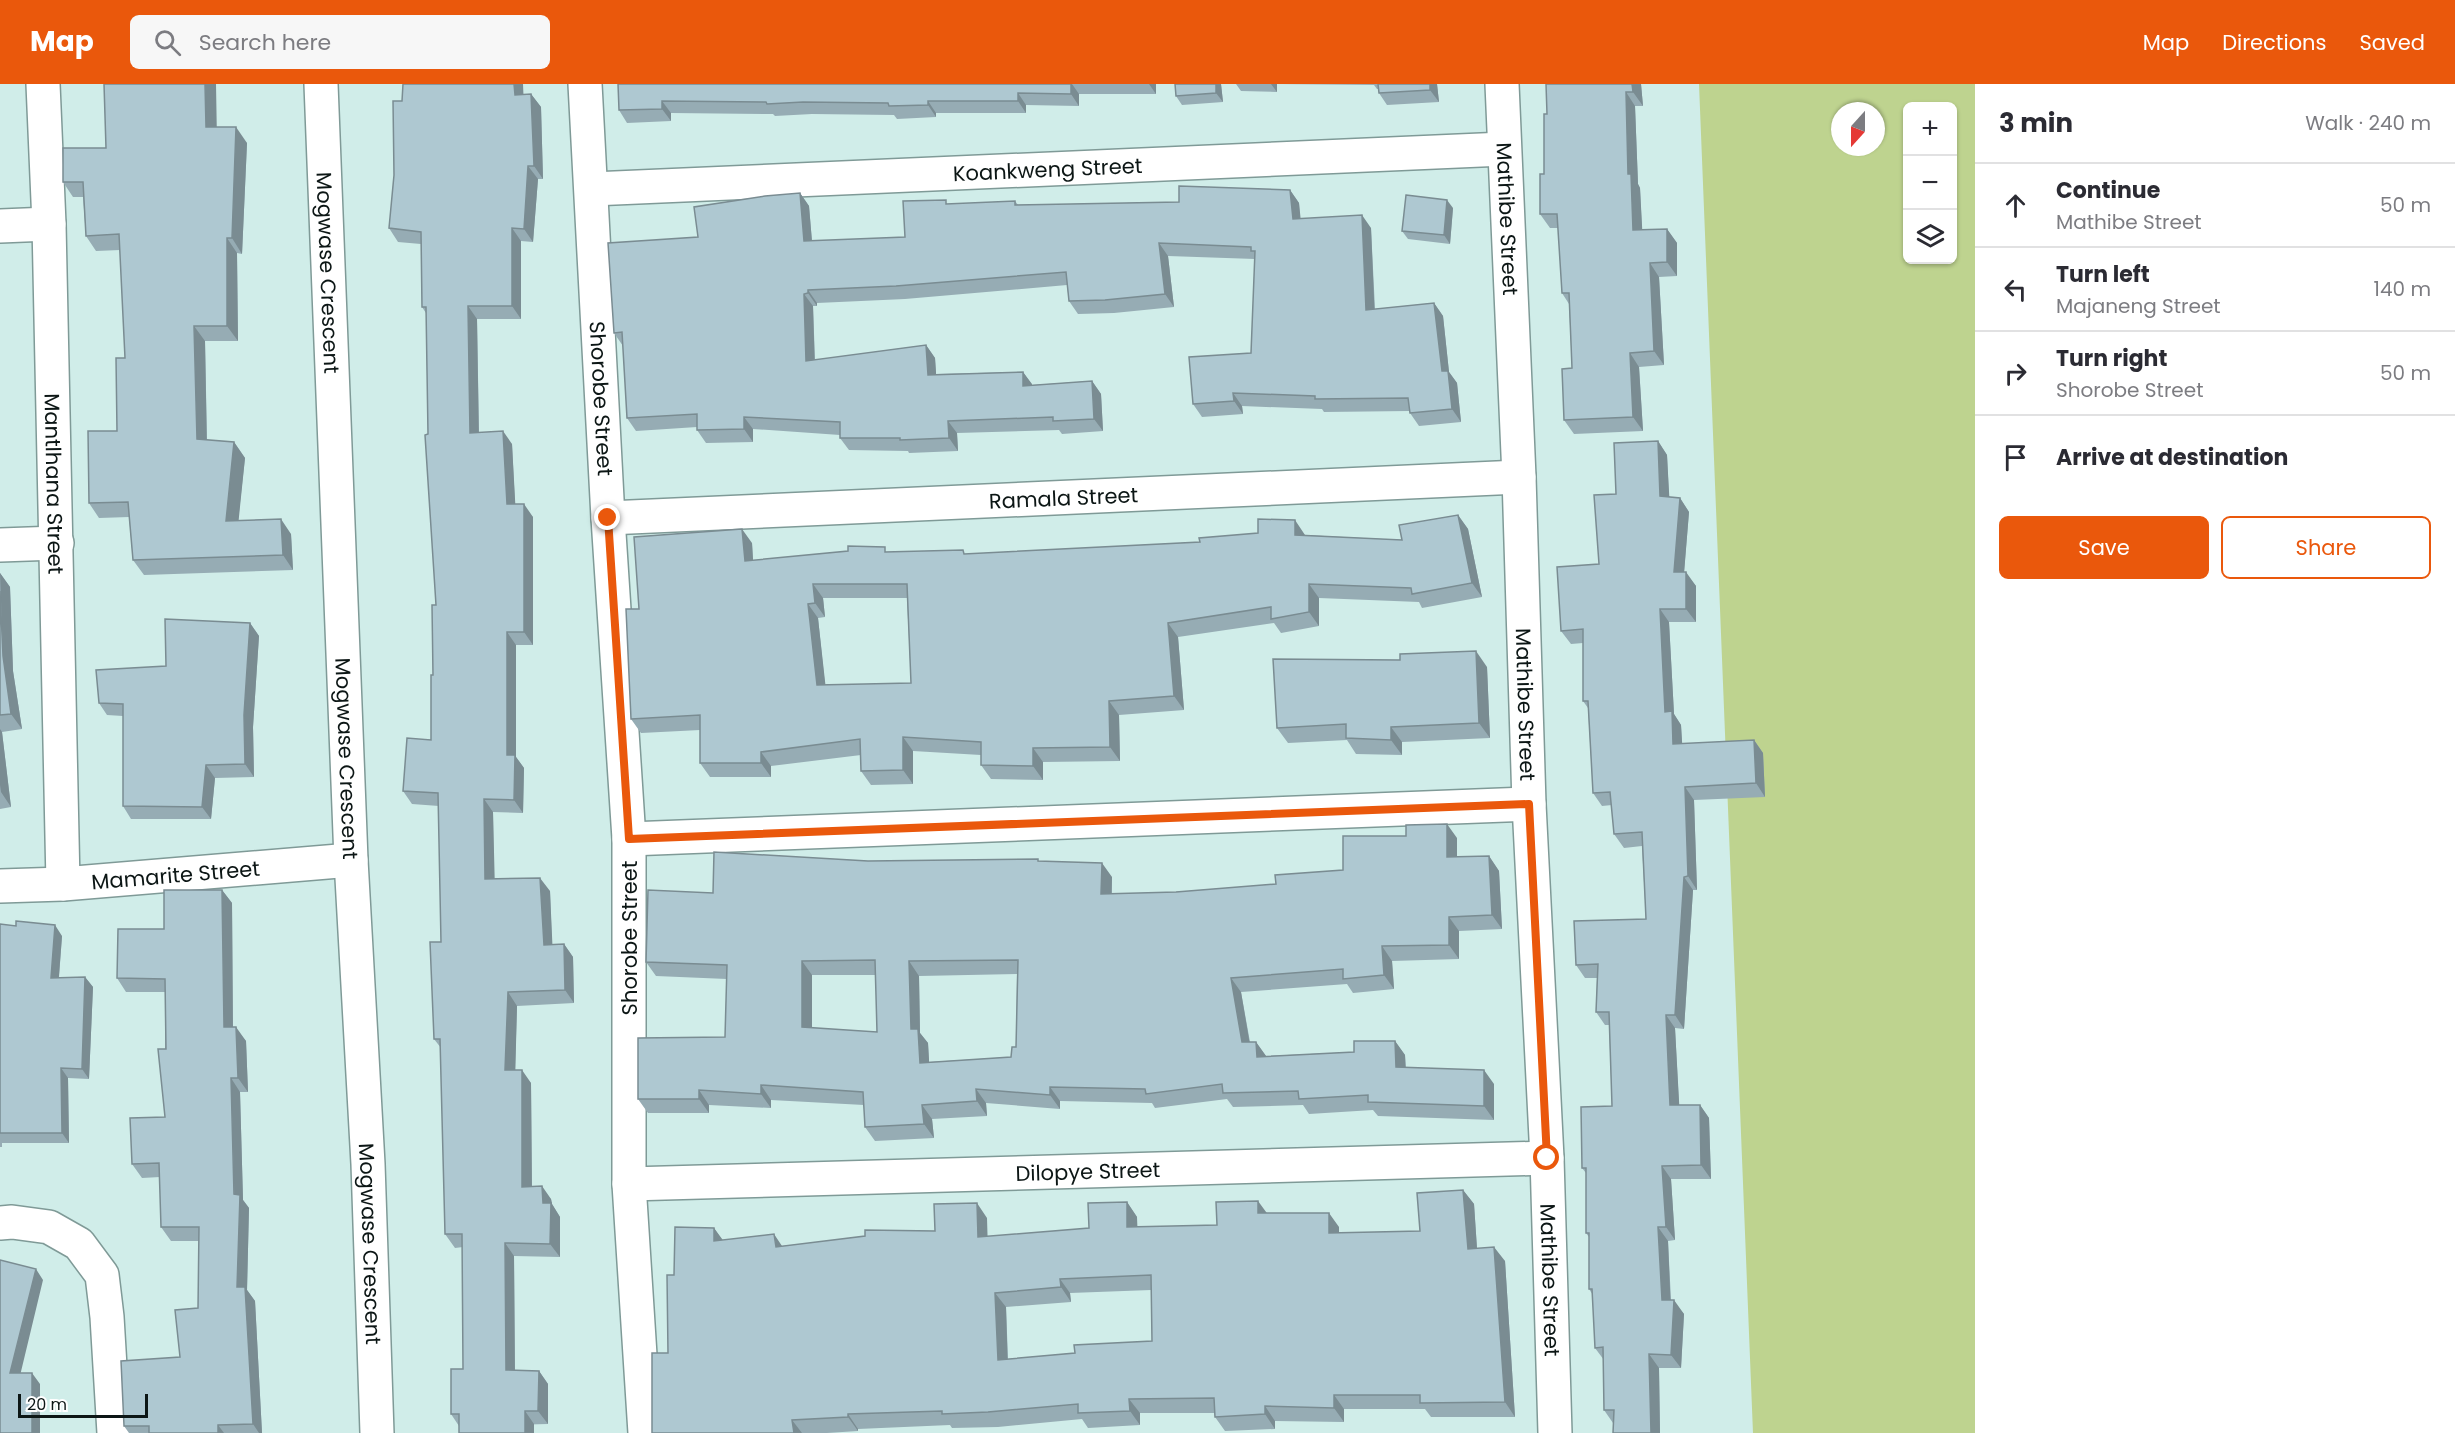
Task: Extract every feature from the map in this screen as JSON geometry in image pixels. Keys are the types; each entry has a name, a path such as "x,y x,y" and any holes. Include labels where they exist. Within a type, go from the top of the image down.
{"street":[{"name":"Mantlhana Street","path":"43,84 57,543 63,884"},
{"name":"Mogwase Crescent","path":"321,84 351,860 368,1164 377,1433"},
{"name":"Shorobe Street","path":"585,84 608,518 629,839 629,1184 645,1433"},
{"name":"Mathibe Street","path":"1502,84 1519,477 1529,804 1547,1158 1555,1433"},
{"name":"Koankweng Street","path":"592,189 1504,149"},
{"path":"0,226 49,224"},
{"name":"Ramala Street","path":"608,518 1519,477"},
{"path":"0,544 57,543"},
{"path":"629,839 1529,804"},
{"name":"Mamarite Street","path":"0,886 63,884 351,860"},
{"name":"Dilopye Street","path":"629,1184 1547,1158"},
{"path":"0,1223 12,1222 49,1227 79,1244 102,1275 107,1317 114,1433"}],"green space":[{"path":"1699,84 1975,84 1975,1433 1753,1433"}],"building":[{"path":"104,84 205,84 206,127 236,127 232,238 227,238 227,326 194,326 197,439 234,442 226,521 281,519 283,555 133,560 128,502 89,503 88,431 117,431 116,358 125,358 119,234 86,236 83,182 63,182 63,148 106,148"},
{"path":"403,84 514,84 515,95 531,94 534,166 528,166 524,229 512,228 512,306 468,306 470,433 503,431 507,504 524,504 524,632 507,632 507,755 515,755 514,800 484,799 485,879 540,878 544,945 564,944 565,990 508,992 505,1070 522,1070 522,1187 542,1186 543,1203 551,1203 550,1244 505,1243 506,1370 539,1371 538,1411 525,1411 525,1433 459,1433 459,1414 451,1414 451,1369 463,1369 462,1234 445,1234 440,1039 434,1039 430,942 441,942 438,793 403,791 407,738 431,740 432,605 436,605 425,435 428,434 426,307 422,307 421,232 389,228 394,175 393,101 402,101"},
{"path":"618,84 1071,84 1071,94 1018,93 1018,101 928,101 928,105 889,106 888,103 767,104 766,102 662,101 662,109 619,110"},
{"path":"1175,84 1216,84 1216,93 1176,96"},
{"path":"1378,84 1430,84 1430,90 1379,93"},
{"path":"1546,84 1632,84 1633,92 1626,92 1628,174 1631,174 1633,230 1667,229 1667,262 1650,263 1654,351 1630,353 1633,417 1564,420 1562,369 1572,368 1569,293 1562,293 1557,214 1540,214 1540,174 1544,174 1544,114 1547,114"},
{"path":"1179,186 1290,190 1293,219 1362,215 1366,310 1434,303 1442,371 1448,371 1452,409 1410,413 1408,398 1315,399 1315,396 1233,393 1234,401 1193,404 1189,357 1251,353 1255,251 1251,251 1251,247 1159,243 1165,294 1069,301 1066,272 896,286 808,290 808,293 804,294 806,361 926,345 928,375 1023,372 1023,386 1092,381 1094,419 1053,421 1053,417 948,421 949,438 900,440 900,438 840,438 840,422 744,417 744,429 697,430 697,414 627,418 622,332 614,333 608,243 698,237 694,207 765,196 800,193 804,241 905,237 903,201 946,200 946,204 1015,201 1015,205 1179,202"},
{"path":"1406,195 1447,200 1444,235 1402,231"},
{"path":"1658,441 1660,496 1680,498 1674,572 1686,572 1686,609 1660,609 1665,712 1672,711 1673,744 1754,740 1756,783 1685,787 1688,876 1684,877 1675,1015 1666,1015 1670,1105 1700,1105 1701,1165 1662,1166 1666,1227 1658,1227 1662,1300 1674,1300 1671,1355 1649,1354 1651,1433 1613,1433 1614,1410 1604,1410 1603,1347 1595,1348 1592,1289 1589,1289 1589,1233 1586,1233 1586,1168 1582,1168 1581,1107 1612,1106 1609,1012 1596,1012 1598,964 1576,965 1574,921 1646,919 1642,832 1614,834 1610,792 1593,793 1588,701 1583,701 1583,629 1561,631 1557,567 1599,564 1594,495 1616,494 1614,443"},
{"path":"1458,515 1472,583 1412,594 1411,588 1309,584 1309,612 1271,619 1271,607 1168,623 1174,696 1109,701 1110,747 1033,748 1033,766 981,765 981,742 903,737 903,770 861,771 860,739 761,752 761,763 700,763 700,715 631,719 626,609 639,609 634,537 742,529 745,561 848,551 848,546 885,547 885,552 963,550 964,554 1200,542 1199,538 1258,533 1258,519 1295,520 1295,535 1402,540 1399,525","holes":["813,584 907,584 911,683 817,685 808,604 815,603"]},
{"path":"0,591 3,656 11,714 0,715"},
{"path":"165,619 250,623 244,715 245,764 206,765 202,807 123,806 123,704 99,703 96,670 166,666"},
{"path":"1476,651 1479,723 1391,727 1391,740 1346,738 1346,724 1277,728 1273,659 1400,660 1400,654"},
{"path":"1447,824 1447,857 1489,856 1492,915 1449,917 1449,945 1382,946 1384,975 1343,979 1343,969 1231,978 1242,1042 1256,1042 1257,1057 1354,1052 1354,1041 1395,1041 1396,1067 1484,1070 1484,1106 1368,1102 1368,1095 1299,1099 1298,1091 1223,1093 1222,1084 1146,1094 1145,1089 1050,1087 1050,1095 976,1089 977,1101 922,1105 924,1124 865,1127 863,1092 761,1085 761,1094 699,1090 699,1099 638,1099 638,1038 725,1037 727,965 646,962 648,890 713,893 714,852 868,861 1038,859 1038,861 1102,863 1101,894 1176,892 1276,884 1275,875 1343,870 1343,836 1406,836 1406,825","holes":["875,960 877,1032 802,1027 802,961","1018,960 1016,1047 1012,1047 1011,1057 920,1063 918,1029 911,1029 909,961"]},
{"path":"164,890 222,890 224,1027 236,1027 238,1078 231,1078 234,1194 240,1195 237,1287 245,1287 253,1424 218,1425 218,1433 149,1433 149,1426 124,1426 121,1361 180,1357 175,1310 198,1308 199,1227 161,1227 159,1163 132,1164 130,1118 165,1117 158,1049 166,1049 165,979 117,978 118,929 164,929"},
{"path":"16,921 55,925 51,978 85,977 82,1069 61,1068 62,1133 0,1133 0,924 16,926"},
{"path":"1463,1190 1468,1249 1494,1247 1505,1402 1420,1403 1420,1395 1334,1395 1334,1408 1265,1406 1265,1414 1215,1417 1214,1398 1129,1399 1130,1411 1078,1413 1078,1404 942,1414 942,1411 848,1414 848,1417 792,1420 794,1433 652,1433 652,1353 668,1353 667,1275 674,1275 675,1227 714,1228 714,1241 774,1234 776,1247 865,1236 865,1230 935,1231 934,1204 977,1203 978,1237 1089,1228 1088,1203 1127,1202 1127,1227 1217,1225 1216,1202 1258,1201 1258,1213 1329,1213 1329,1233 1420,1231 1417,1193","holes":["1151,1275 1152,1341 1074,1345 1075,1353 998,1360 995,1293 1061,1287 1060,1279"]},
{"path":"0,1260 36,1269 10,1373 32,1373 32,1433 0,1433"}],"route":[{"path":"608,518 629,839 1529,804 1547,1158"}]}
